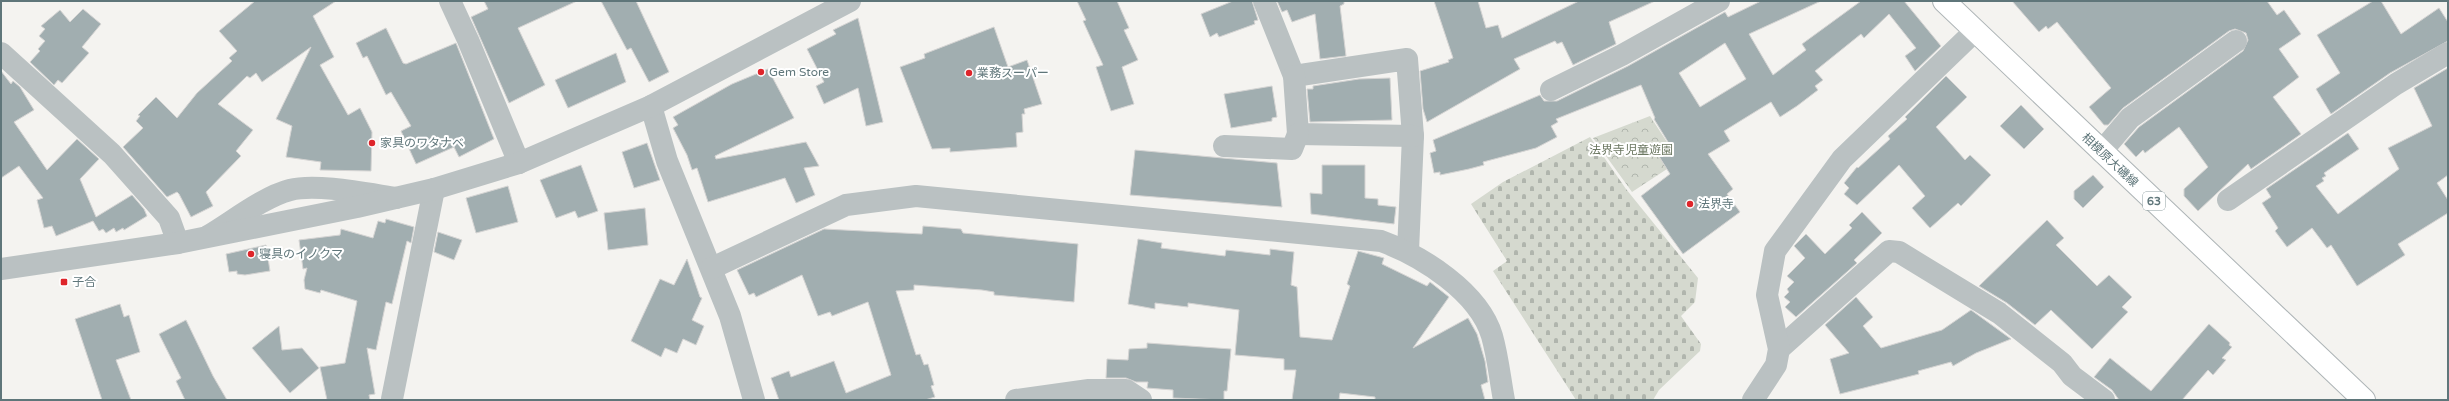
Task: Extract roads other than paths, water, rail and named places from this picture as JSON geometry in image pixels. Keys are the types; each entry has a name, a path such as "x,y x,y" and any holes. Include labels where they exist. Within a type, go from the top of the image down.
{"main road":[{"name":"相模原大磯線","path":"1944,1 2101,152 2364,400"}],"street":[{"path":"450,1 468,40 519,163"},
{"path":"1,269 178,243 396,198 434,189 519,163 651,106 850,1"},
{"path":"1224,146 1292,150 1298,134 1294,76 1264,1"},
{"path":"1551,90 1622,55 1718,1"},
{"path":"1753,400 1776,365 1779,349 1767,295 1775,251 1842,159 1975,31"},
{"path":"2101,152 2130,118 2224,43"},
{"path":"1,52 112,154 169,218 178,243"},
{"path":"2228,200 2396,84 2448,53"},
{"path":"1294,76 1407,59 1413,136 1408,251"},
{"path":"651,106 667,161 712,268 730,316 754,400"},
{"path":"1298,134 1413,136"},
{"path":"207,237 266,201 290,190 307,188 396,198"},
{"path":"392,399 434,189"},
{"path":"712,268 846,205 916,196 1211,226 1323,233 1381,240 1408,251 1449,280 1483,316 1492,336 1504,400"},
{"path":"1779,349 1889,251 1899,252 1999,313 2062,363 2072,376 2104,400"},
{"path":"747,378 758,384 767,400"},
{"path":"1016,400 1089,390 1126,390 1141,400"}],"place":[{"name":"Gem Store","path":"761,72"},
{"name":"業務スーパー","path":"969,73"},
{"name":"家具のワタナベ","path":"372,143"},
{"name":"法界寺","path":"1690,204"},
{"name":"寝具のイノクマ","path":"251,254"},
{"name":"子合","path":"64,282"}],"park label":[{"name":"法界寺児童遊園","path":"1631,150"}]}
